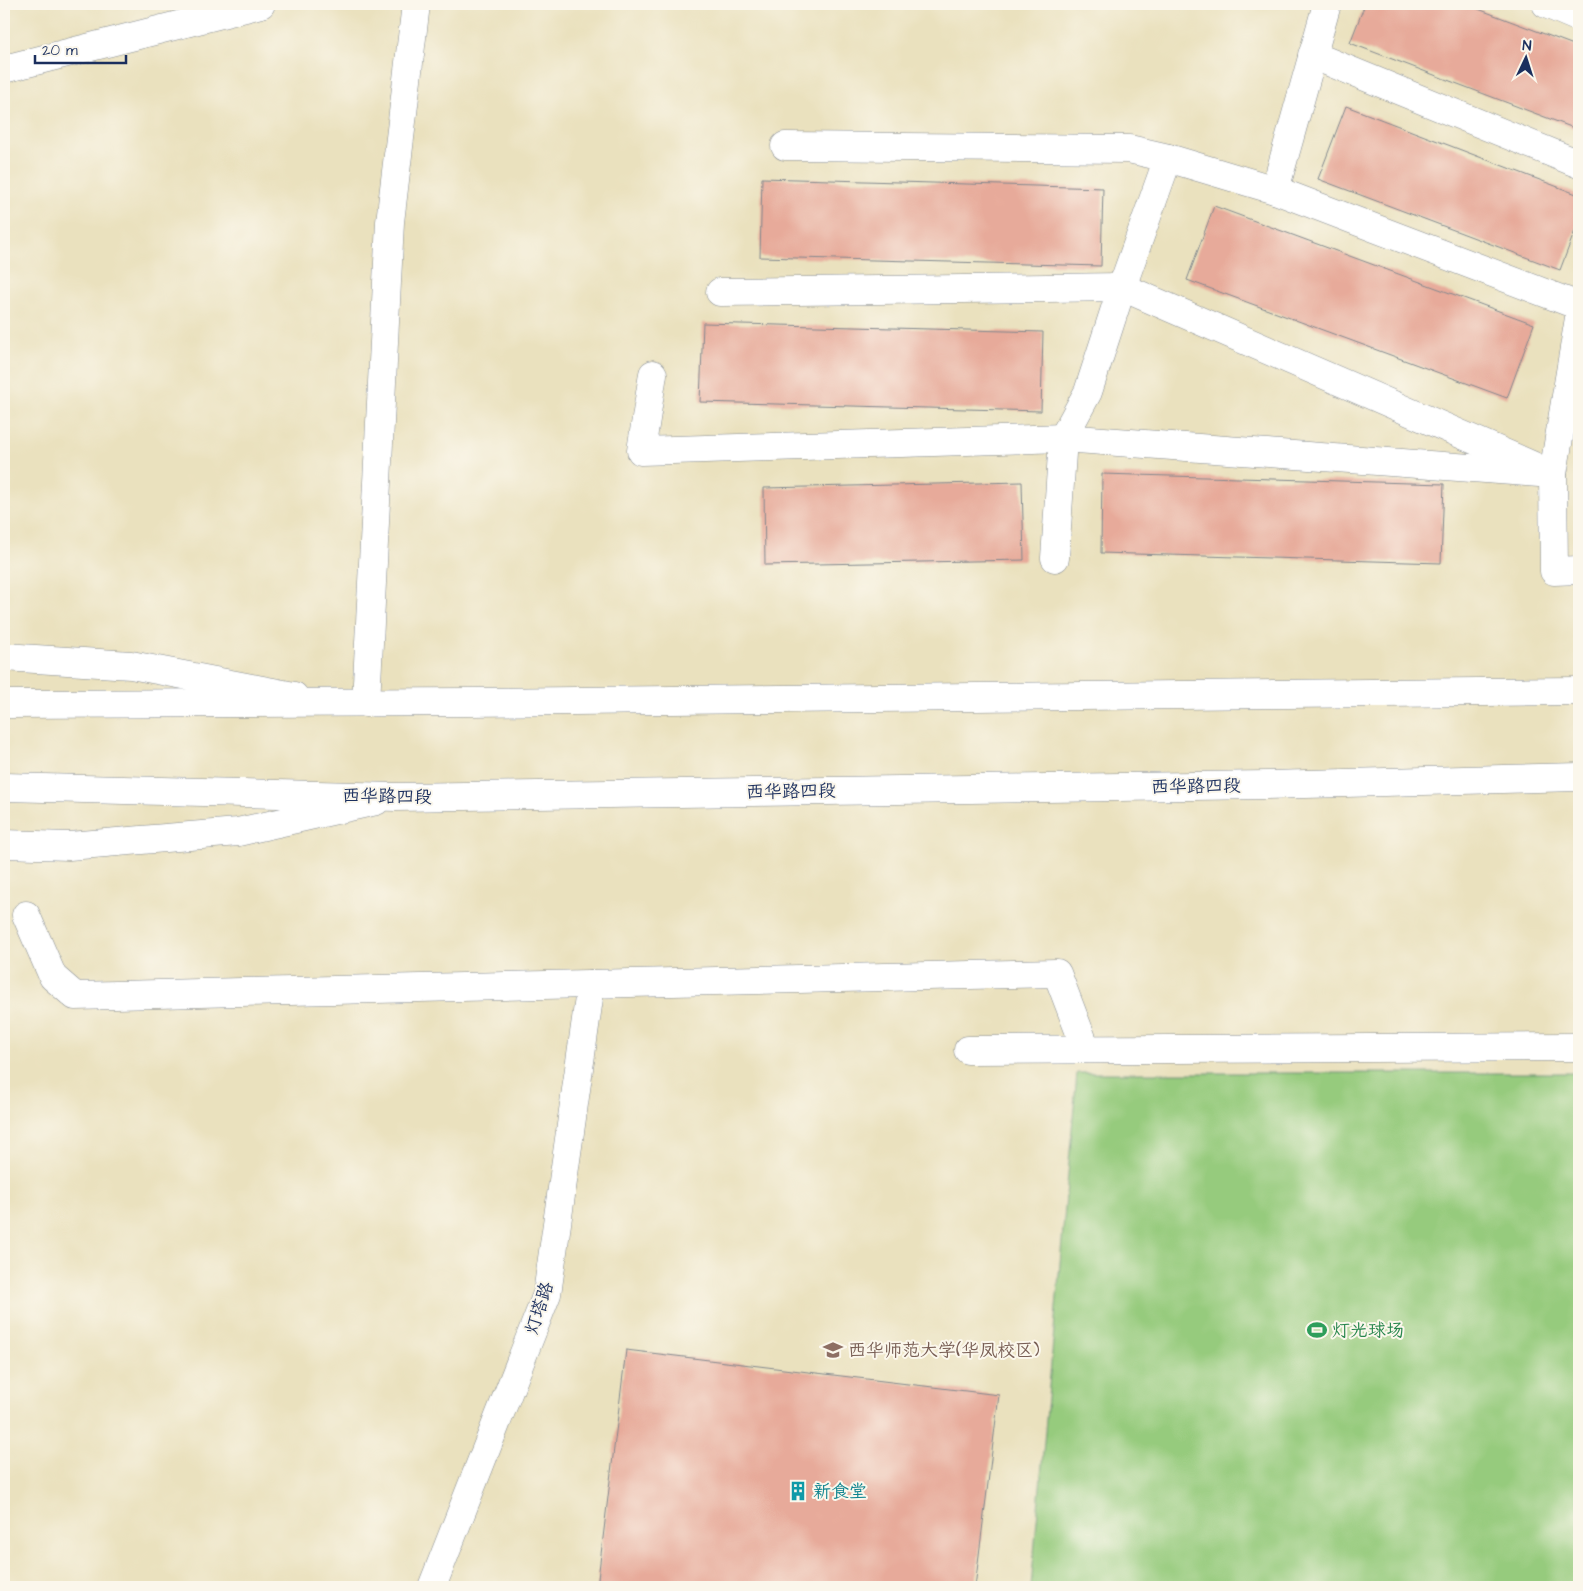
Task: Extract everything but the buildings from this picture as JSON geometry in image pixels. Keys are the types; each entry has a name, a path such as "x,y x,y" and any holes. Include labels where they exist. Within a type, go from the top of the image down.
{"main road":[{"path":"4,69 261,4"},
{"path":"366,703 390,222 416,4"},
{"path":"1275,190 1327,4"},
{"path":"1546,4 1579,18"},
{"path":"1312,56 1579,164"},
{"path":"784,146 1129,149 1168,158 1275,190 1579,306"},
{"path":"1055,558 1063,438 1088,392 1122,287 1168,158"},
{"path":"720,292 1122,287 1553,474"},
{"path":"1579,318 1553,474 1554,571 1579,570"},
{"path":"654,374 642,451 1063,438 1553,474"},
{"path":"4,658 131,665 330,703"},
{"path":"4,704 366,703 1579,691"},
{"name":"西华路四段","path":"4,787 396,797 1268,785 1579,778"},
{"path":"4,844 69,846 238,832 396,797"},
{"path":"26,915 53,977 75,996 1057,973 1086,1049"},
{"name":"灯塔路","path":"432,1587 547,1294 591,984"},
{"path":"968,1050 1579,1047"}],"green space":[{"name":"灯光球场","path":"1077,1073 1579,1073 1579,1587 1031,1587"}],"place":[{"name":"灯光球场","path":"1317,1330"},
{"name":"西华师范大学(华凤校区)","path":"833,1350"},
{"name":"新食堂","path":"798,1491"}]}
